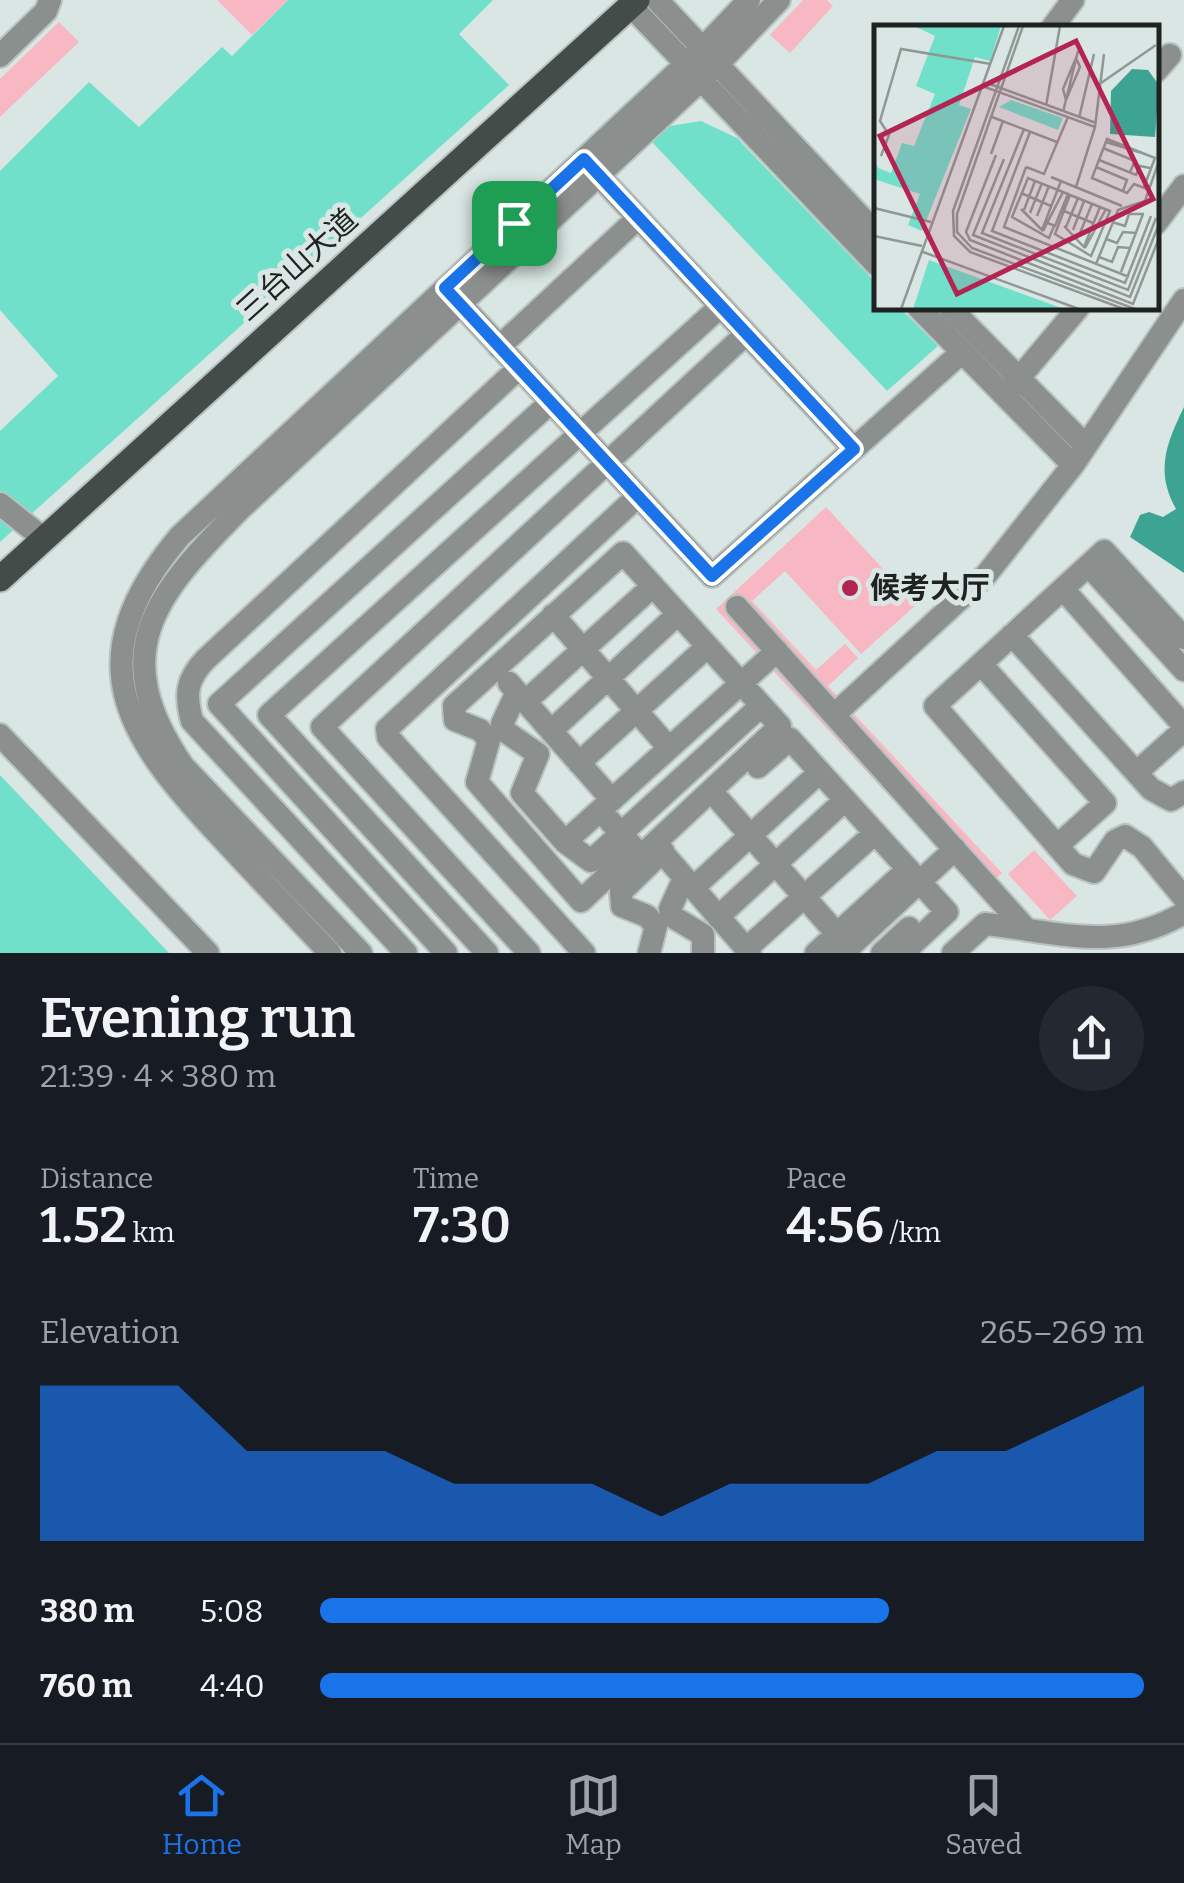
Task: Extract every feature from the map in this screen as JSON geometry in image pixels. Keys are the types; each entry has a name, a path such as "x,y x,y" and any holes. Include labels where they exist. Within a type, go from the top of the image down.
{"main road":[{"name":"三台山大道","path":"0,579 634,3"}],"street":[{"path":"0,56 46,11 50,0"},
{"path":"657,0 702,64 874,258"},
{"path":"702,64 749,0"},
{"path":"330,953 154,761 134,730 124,697 126,632 155,566 180,536 452,296 702,64 779,0"},
{"path":"1054,25 1073,0"},
{"path":"634,3 874,231"},
{"path":"591,167 854,449"},
{"path":"1159,220 1184,186"},
{"path":"499,346 638,218"},
{"path":"452,296 712,576 962,352"},
{"path":"360,953 183,766 160,733 150,707 144,680 145,648 152,619 167,588 188,562 452,296"},
{"path":"834,715 986,574 1080,456 1184,300"},
{"path":"488,953 269,715 720,306"},
{"path":"1012,386 1076,310"},
{"path":"950,314 1080,456"},
{"path":"950,314 962,352 1012,386"},
{"path":"529,953 322,727 746,334"},
{"path":"406,953 192,722 186,690 192,674 206,660 519,368"},
{"path":"446,953 219,704 550,402"},
{"path":"584,953 388,737 387,729 638,496"},
{"path":"0,504 43,538"},
{"path":"1184,638 1104,551 935,706 1072,864 1094,872 1115,841 1125,836 1175,869 1184,898"},
{"path":"494,666 579,763 619,828 641,856 780,726 623,553 494,666 454,706 455,720 480,730 489,740 477,782 581,900 619,828 669,748 756,700"},
{"path":"1088,566 1184,670"},
{"path":"653,586 583,649 521,696 502,724 506,732 538,754 522,793 565,842 619,828 756,700 776,651"},
{"path":"1063,589 1184,728 1136,772"},
{"path":"737,608 1027,930"},
{"path":"551,730 678,614"},
{"path":"553,615 669,748"},
{"path":"1012,635 1159,796 1171,800 1184,792"},
{"path":"579,763 707,647"},
{"path":"981,664 1105,803 1057,846"},
{"path":"0,735 208,953"},
{"path":"649,953 656,926 647,916 628,912 622,906 621,892 790,739 947,912 903,953"},
{"path":"702,953 703,935 673,917 670,910 688,883 750,836 820,772"},
{"path":"718,917 845,800"},
{"path":"720,801 840,943"},
{"path":"662,852 748,951 875,832"},
{"path":"862,953 955,849"},
{"path":"816,953 840,943 923,886"},
{"path":"882,953 923,886"},
{"path":"953,953 985,924 1027,930 1074,947 1106,952 1140,946 1160,936 1184,914"}],"shaded area":[{"path":"288,0 493,0 459,34 509,85 0,542 0,431 58,376 0,310 0,171 89,82 139,127 222,47 232,56"},
{"path":"701,121 737,138 874,281 874,310 902,310 938,346 887,391 652,142 670,126"},
{"path":"1184,407 1184,573 1130,537 1140,515 1149,512 1163,517 1176,509 1166,483 1165,458"},
{"path":"0,775 169,953 0,953"}],"building":[{"path":"217,0 288,0 252,35"},
{"path":"803,0 827,0 833,6 790,53 770,35"},
{"path":"59,22 79,42 0,117 0,79"},
{"path":"826,507 916,605 861,654 785,571 752,601 816,670 845,644 858,658 828,686 1002,873 980,894 716,609"},
{"path":"1034,850 1077,896 1050,920 1008,874"}],"place":[{"name":"候考大厅","path":"850,588"}],"route":[{"path":"584,159 854,449 712,576 445,288 514,223 584,159"}]}
